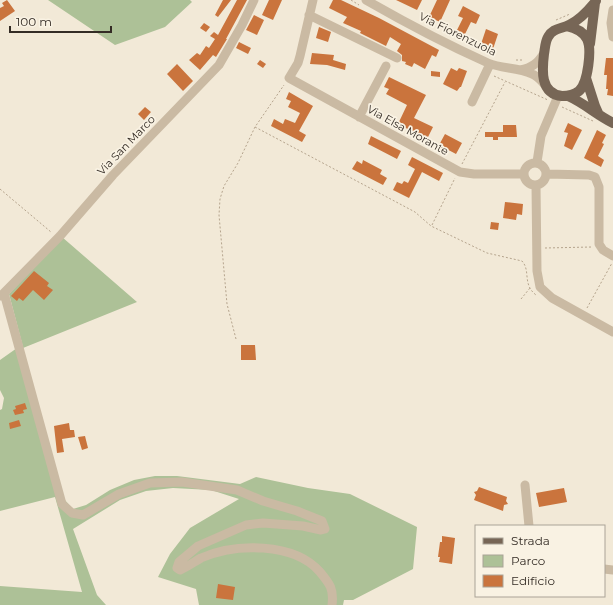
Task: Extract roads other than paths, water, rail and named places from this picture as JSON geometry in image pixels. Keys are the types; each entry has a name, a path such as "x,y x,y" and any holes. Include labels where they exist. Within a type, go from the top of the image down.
{"main road":[{"path":"567,26 588,12 596,1"},
{"path":"563,96 579,91 584,85 596,1"},
{"path":"589,46 588,40 582,32 567,26 560,27 549,35 545,51 543,78 546,86 551,92 581,102 600,116 613,123"},
{"path":"586,78 595,106 600,116"}],"street":[{"name":"Via San Marco","path":"2,295 58,238 113,175 220,65 254,0"},
{"path":"313,0 309,15 397,58"},
{"name":"Via Fiorenzuola","path":"366,0 381,4 434,38 500,68 520,70 534,75 546,86"},
{"path":"613,10 611,23 613,36"},
{"name":"Via Elsa Morante","path":"309,15 298,64 289,78 458,170 474,174 524,174"},
{"path":"520,70 533,66 545,51"},
{"path":"472,102 490,64"},
{"path":"359,116 386,66"},
{"path":"537,162 541,136 563,96"},
{"path":"537,162 543,165 547,174 542,183 536,185 529,184 524,178 524,170 529,164 537,162"},
{"path":"547,174 589,175 595,177 599,187 599,244 603,250 613,256"},
{"path":"536,185 538,281 540,287 552,298 613,332"},
{"path":"2,295 62,504 72,513 83,515 119,494 150,483 182,482 236,490 263,501 297,511 322,521 325,529 321,530 302,526 263,524 246,525 198,546 180,562 177,568 180,570 212,554 243,548 274,548 305,560 317,570 328,581 334,594 332,605"},
{"path":"525,485 529,525"}]}
